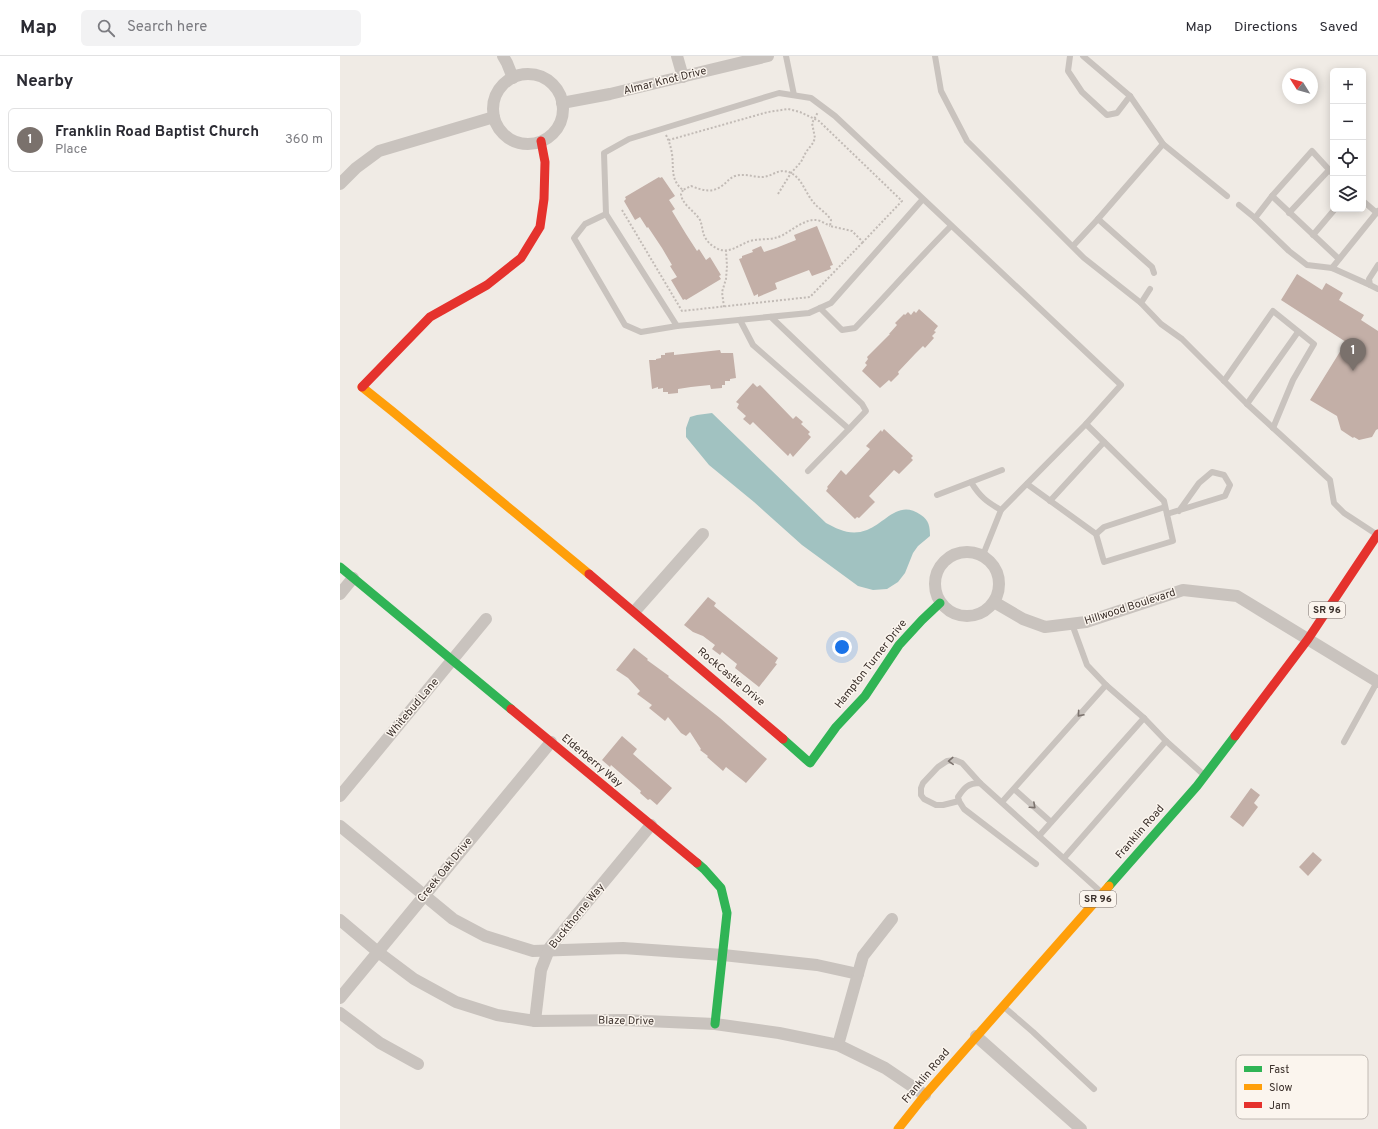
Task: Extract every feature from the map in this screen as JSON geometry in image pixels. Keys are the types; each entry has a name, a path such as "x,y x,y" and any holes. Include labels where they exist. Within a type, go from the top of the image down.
{"street":[{"path":"503,56 508,63 513,78"},
{"path":"677,56 683,76"},
{"name":"Almar Knot Drive","path":"562,103 610,94 768,56"},
{"path":"533,74 543,77 556,88 562,103 562,117 557,128 552,135 541,141 525,144 515,141 504,135 494,117 494,105 497,93 503,85 513,78 521,75 533,74"},
{"path":"340,184 356,168 379,152 494,117"},
{"name":"RockCastle Drive","path":"541,141 545,162 544,199 540,226 521,258 487,285 430,317 361,388 392,411 635,611 750,709 810,763"},
{"path":"635,611 703,534"},
{"name":"Franklin Road","path":"898,1129 976,1036 1204,776 1308,639 1378,534"},
{"path":"970,551 982,555 995,566 1000,583 994,602 982,612 970,616 952,613 940,603 934,588 936,574 945,559 960,552 970,551"},
{"name":"Elderberry Way","path":"340,567 704,869 721,888 727,913 715,1024"},
{"path":"340,594 353,578"},
{"name":"Hillwood Boulevard","path":"994,602 1023,619 1045,627 1086,622 1183,590 1237,596 1378,682"},
{"name":"Hampton Turner Drive","path":"810,763 836,728 865,696 899,645 940,603"},
{"name":"Whitebud Lane","path":"340,796 486,619"},
{"name":"Creek Oak Drive","path":"340,998 550,742"},
{"name":"Buckthorne Way","path":"535,1021 541,970 550,947 651,825"},
{"path":"340,826 453,919 485,936 534,951 623,948 723,955 817,964 858,974"},
{"path":"838,1045 863,956 892,919"},
{"name":"Blaze Drive","path":"340,920 378,952 414,979 456,1002 497,1015 535,1021 624,1020 715,1024 779,1033 838,1045 885,1068 925,1095"},
{"path":"340,1013 380,1043 418,1064"},
{"path":"976,1036 1081,1129"}],"lane":[{"path":"786,56 794,95"},
{"path":"935,56 941,91 967,142 1084,258 1141,303 1162,324 1182,339 1247,404 1330,480 1334,503 1344,513 1378,534"},
{"path":"1070,56 1068,71 1082,92 1107,115 1117,113 1130,96"},
{"path":"1083,56 1130,96 1163,144 1228,196"},
{"path":"677,326 606,214 604,153 628,139 779,93 811,98 835,116 1121,385 1086,424 1001,510 982,555"},
{"path":"1073,246 1163,144"},
{"path":"1255,218 1272,196 1312,151 1330,171"},
{"path":"1289,213 1330,173"},
{"path":"1272,196 1339,259"},
{"path":"606,214 586,224 574,238 625,325 641,332 677,326 809,313 831,303 923,199"},
{"path":"1332,268 1377,212 1366,203"},
{"path":"1239,205 1255,218 1289,251 1307,265 1332,268 1378,289"},
{"path":"1313,235 1332,212"},
{"path":"1098,219 1152,267 1154,273"},
{"path":"820,308 842,330 855,328 951,226"},
{"path":"1370,285 1369,279 1378,265"},
{"path":"1141,303 1150,289"},
{"path":"1224,381 1273,311 1314,344 1293,380 1273,428"},
{"path":"771,317 862,404 866,411 808,471"},
{"path":"740,320 753,345 849,429"},
{"path":"1247,404 1298,332"},
{"path":"1027,484 1096,534 1104,562 1173,542 1164,501 1086,424"},
{"path":"1050,501 1104,442"},
{"path":"937,496 1002,470"},
{"path":"1167,514 1179,511 1225,496 1230,485 1224,475 1212,472 1199,483 1179,511"},
{"path":"971,482 977,493 986,501 1001,510"},
{"path":"1096,534 1104,527 1165,507"},
{"path":"1072,624 1087,665 1106,685 1144,718 1204,776"},
{"path":"1344,742 1378,682"},
{"path":"1002,802 1106,685"},
{"path":"1039,836 1144,718"},
{"path":"1064,858 1166,740"},
{"path":"959,801 943,805 936,804 924,799 922,795 921,788 924,783 938,767 947,760 955,760 962,763 980,783 1102,893"},
{"path":"980,783 973,783 964,789 958,797 964,809 1036,864"},
{"path":"1014,789 1051,822"},
{"path":"1003,1006 1094,1089"}],"path":[{"path":"778,194 813,143 815,138 812,125 814,118 822,106"},
{"path":"622,210 682,311 810,297 902,201 827,128 814,118 800,112 788,109 768,112 669,140"},
{"path":"664,128 669,140 672,154 675,182 683,190"},
{"path":"830,226 830,218 813,202 802,184 791,173 785,171 779,171 764,177 739,175 716,189 705,191 691,186 683,190 681,194 682,202 696,214 703,227 704,235 707,241 718,249 726,251 751,241 772,239 784,235 794,227 816,220 830,226 852,231 863,242"},
{"path":"724,307 722,292 726,279 726,251"}],"water":[{"path":"712,413 826,523 831,526 850,532 861,532 874,527 892,514 899,511 913,511 924,517 930,530 930,536 918,546 913,553 905,573 898,582 887,589 873,590 858,586 802,545 754,502 709,465 686,437 686,428 690,417"}],"building":[{"path":"659,177 662,177 675,196 669,200 675,209 672,211 686,234 697,251 699,249 706,260 710,257 721,275 719,276 721,279 686,300 683,300 671,280 677,277 662,248 640,217 635,220 624,201 626,199 625,197"},
{"path":"817,226 833,265 830,266 831,269 812,276 809,270 775,283 777,289 758,297 758,294 754,296 739,259 761,246 764,252 796,240 794,235"},
{"path":"1297,274 1322,290 1326,283 1343,293 1339,300 1364,315 1361,320 1378,331 1378,429 1372,437 1359,440 1354,437 1353,438 1341,430 1337,416 1310,400 1346,342 1281,300"},
{"path":"919,309 938,326 934,331 936,332 932,336 934,338 925,348 923,346 915,354 891,382 889,380 880,388 862,371 867,365 865,363 868,359 867,357 890,334 897,325 895,323 904,314 905,315 908,312 911,315 914,311 916,313"},
{"path":"720,350 721,353 733,353 736,378 730,379 730,381 725,381 725,385 722,385 722,388 711,389 710,385 691,387 678,389 678,393 668,394 668,392 663,392 663,388 658,389 658,387 652,389 649,360 661,358 661,355 665,355 665,353 674,352 674,355"},
{"path":"753,383 757,387 760,385 793,419 796,416 803,422 801,424 810,432 808,434 811,437 793,457 790,453 788,456 753,422 750,425 743,419 746,416 737,408 739,404 736,402"},
{"path":"884,429 913,456 911,458 913,460 899,474 894,470 869,496 875,502 859,518 857,517 855,519 826,491 828,488 827,487 841,470 846,475 870,449 866,446 881,430 882,432"},
{"path":"708,597 716,603 714,606 778,658 775,663 777,664 759,687 735,668 737,664 722,652 720,655 712,649 715,645 684,625"},
{"path":"634,648 720,718 767,759 746,783 726,767 723,771 707,757 708,756 700,750 701,749 690,732 686,736 681,733 668,717 665,721 649,708 652,705 637,694 640,691 628,678 616,670"},
{"path":"622,736 637,749 633,754 672,788 657,805 650,799 648,800 640,793 641,791 611,765 610,767 602,760"},
{"path":"1251,788 1260,795 1254,803 1258,807 1243,827 1230,817"},
{"path":"1313,852 1322,860 1308,876 1299,867"}],"traffic: fast":[{"path":"340,567 511,709"},
{"path":"783,739 810,763 836,727 865,696 899,645 940,603"},
{"path":"1109,886 1197,786 1235,736"},
{"path":"697,863 721,888 727,913 715,1024"}],"traffic: slow":[{"path":"362,387 589,574"},
{"path":"898,1129 925,1095 1109,886"}],"traffic: jam":[{"path":"362,387 430,317 487,285 521,258 540,227 544,199 545,162 541,141"},
{"path":"1235,736 1308,639 1378,534"},
{"path":"589,574 783,739"},
{"path":"511,709 697,863"}],"place":[{"name":"Franklin Road Baptist Church","path":"1353,371"}]}
